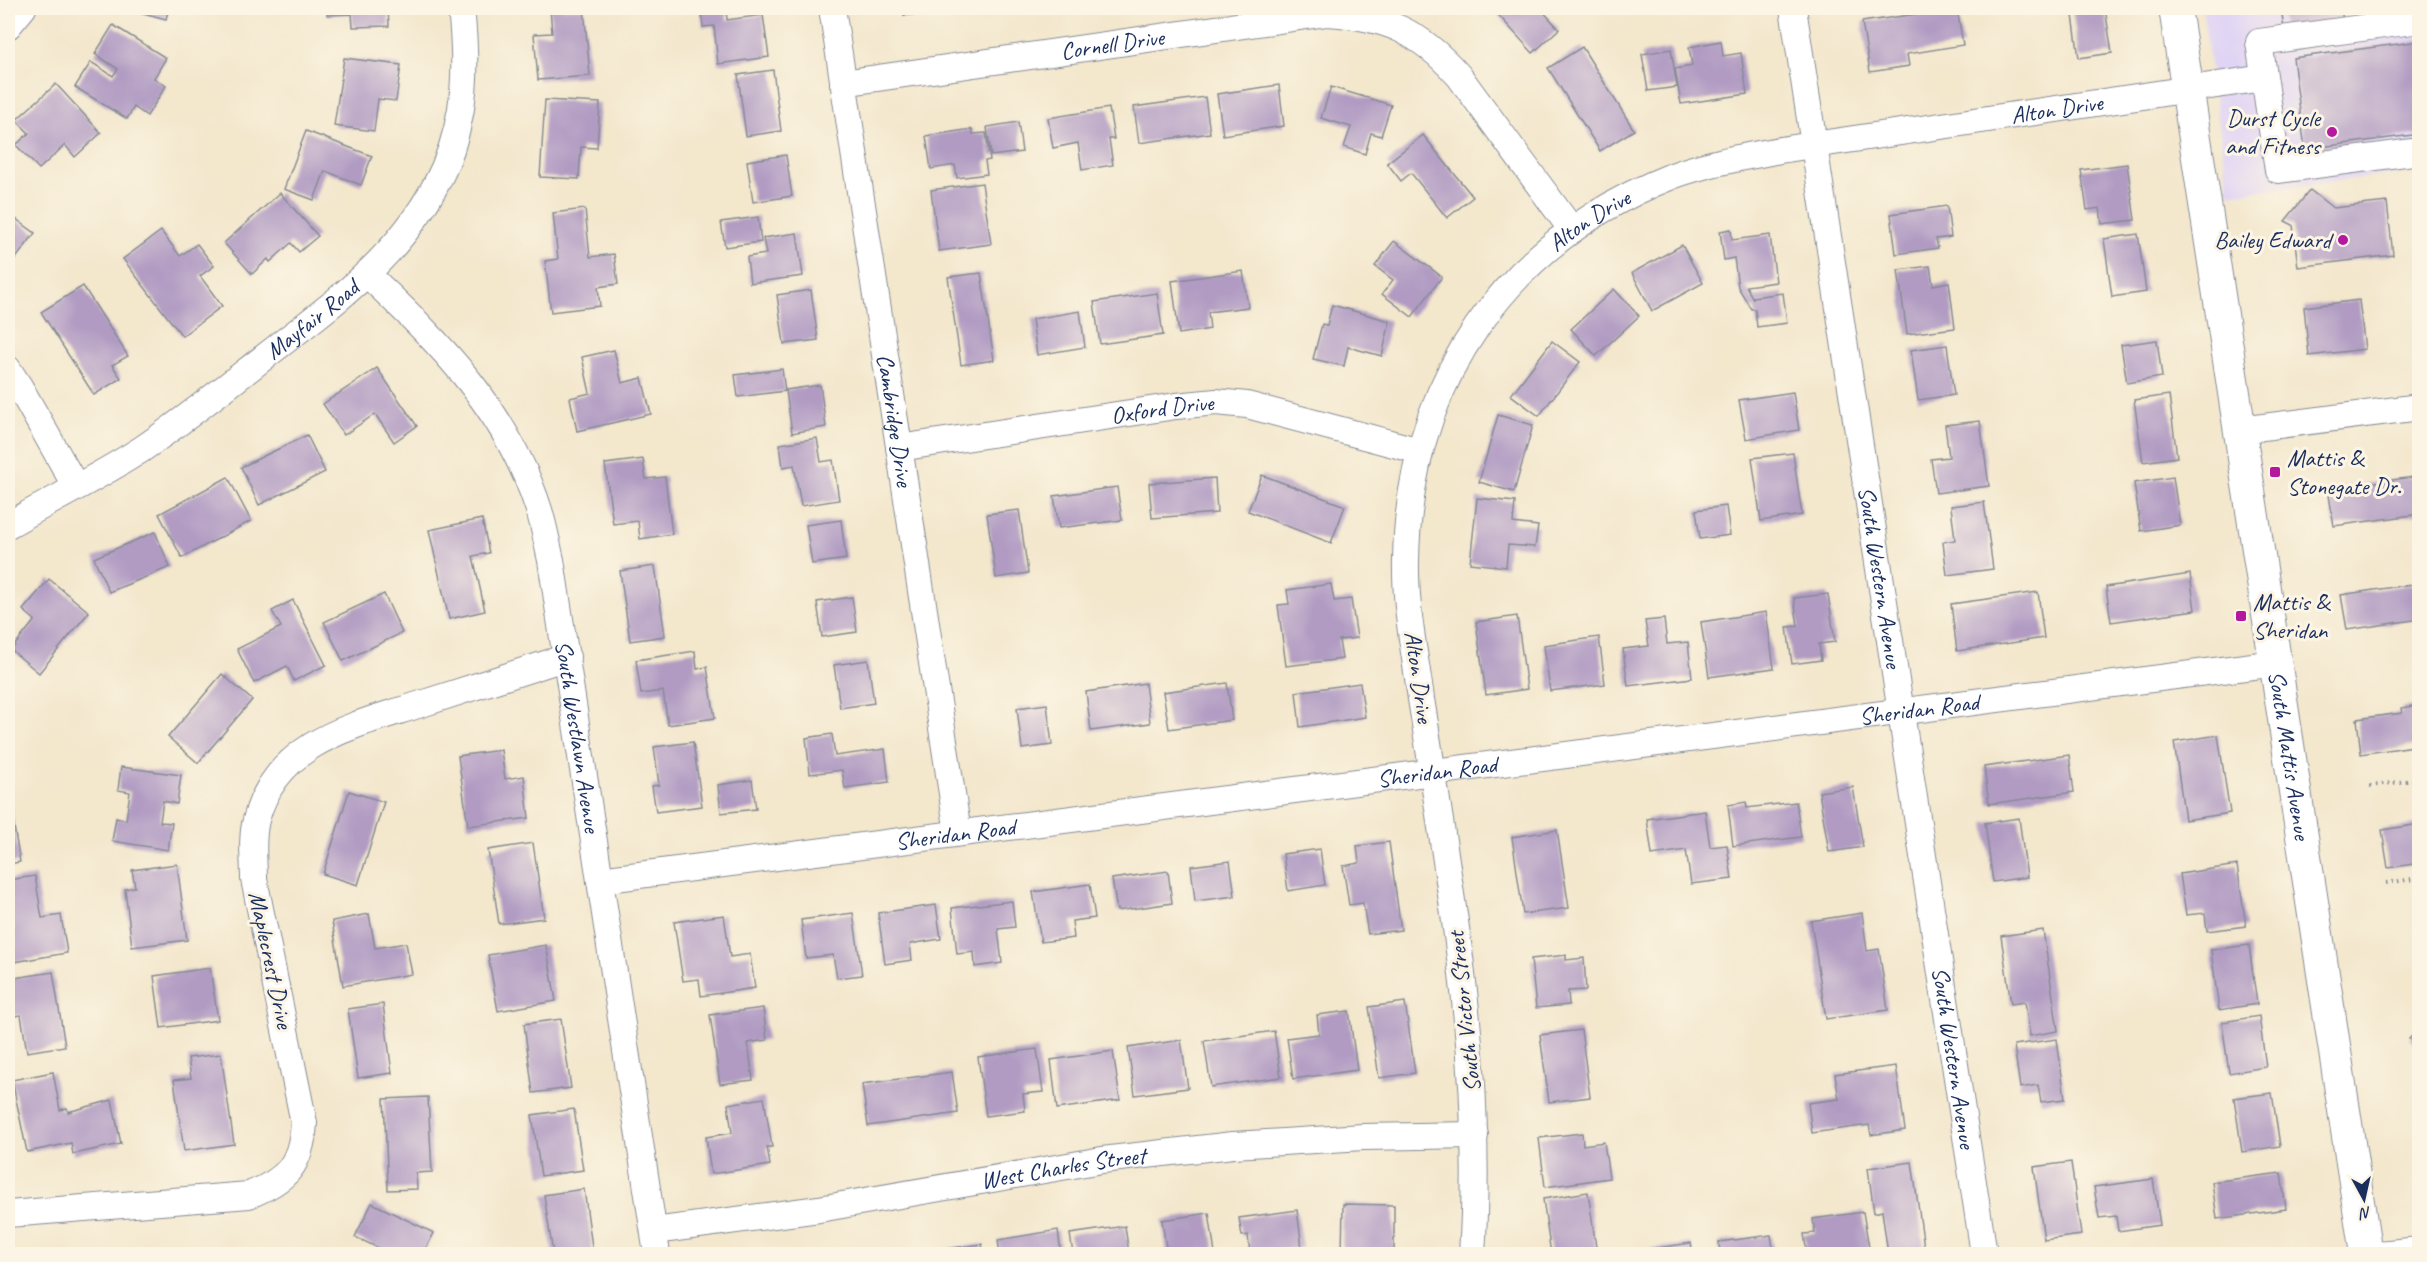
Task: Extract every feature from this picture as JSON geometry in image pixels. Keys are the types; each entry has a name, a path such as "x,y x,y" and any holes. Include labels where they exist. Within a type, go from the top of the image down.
{"main road":[{"name":"South Mattis Avenue","path":"2175,8 2366,1254"}],"street":[{"path":"8,26 23,8"},
{"name":"Mayfair Road","path":"8,525 140,450 178,424 368,275 394,245 427,198 444,168 456,133 464,95 466,55 461,8"},
{"name":"Cambridge Drive","path":"832,8 958,833"},
{"name":"South Western Avenue","path":"1793,8 1984,1254"},
{"name":"Cornell Drive","path":"843,83 1327,13 1359,15 1387,22 1405,31 1440,55 1459,76 1572,230"},
{"path":"2420,20 2259,42 2278,170 2420,151"},
{"name":"Alton Drive","path":"1432,772 1412,634 1406,564 1410,498 1420,451 1436,401 1451,370 1485,315 1525,267 1572,230 1620,200 1674,176 1716,163 2264,78"},
{"name":"South Westlawn Avenue","path":"368,275 422,326 463,371 493,413 514,451 541,520 551,560 567,657 656,1243"},
{"path":"8,369 76,487"},
{"name":"Oxford Drive","path":"899,448 1165,407 1216,402 1270,410 1420,451"},
{"path":"2240,430 2420,407"},
{"name":"Maplecrest Drive","path":"8,1214 249,1195 271,1186 286,1174 296,1160 302,1143 304,1123 254,879 253,843 256,820 264,797 277,776 293,758 312,744 351,726 567,657"},
{"name":"Sheridan Road","path":"600,880 2276,663"},
{"name":"South Victor Street","path":"1432,772 1469,1028 1475,1135 1472,1254"},
{"name":"West Charles Street","path":"656,1243 819,1209 1102,1160 1233,1144 1363,1137 1475,1135"},
{"path":"2378,1254 2420,1250"}],"path":[{"path":"2370,786 2420,779"},
{"path":"2386,884 2420,878"}],"shaded area":[{"path":"2202,8 2419,8 2419,171 2229,194"}],"building":[{"path":"133,8 169,8 166,19 132,10"},
{"path":"327,8 388,8 389,26 353,27 352,14 327,15"},
{"path":"550,8 584,8 590,76 538,80 534,34 552,33"},
{"path":"701,8 726,8 727,20 763,15 769,57 718,64 714,26 703,27"},
{"path":"903,8 952,8 952,9 904,16"},
{"path":"1492,8 1540,8 1559,29 1533,53"},
{"path":"1957,8 1963,45 1907,54 1909,66 1870,72 1862,22"},
{"path":"2072,8 2105,8 2112,53 2079,58"},
{"path":"2281,8 2341,8 2343,22 2284,29"},
{"path":"113,25 166,58 154,78 166,86 147,116 134,107 127,119 75,87 91,62 113,76 118,69 95,54"},
{"path":"1721,41 1723,56 1741,53 1747,94 1681,104 1675,69 1692,66 1689,47"},
{"path":"2420,41 2420,134 2305,149 2293,58"},
{"path":"1582,47 1634,130 1600,151 1548,68"},
{"path":"1671,49 1677,87 1648,91 1642,54"},
{"path":"344,58 401,65 396,101 378,99 374,131 334,126"},
{"path":"773,70 781,131 746,136 738,75"},
{"path":"56,84 101,133 75,157 65,145 39,169 16,145 29,133 16,120"},
{"path":"1279,85 1284,126 1223,135 1217,94"},
{"path":"1331,87 1391,105 1381,136 1371,133 1365,154 1344,147 1351,127 1321,118"},
{"path":"1205,97 1210,133 1139,143 1134,107"},
{"path":"545,100 600,103 597,148 581,147 579,179 540,177"},
{"path":"1109,108 1114,139 1109,139 1113,165 1082,170 1078,143 1053,148 1048,118"},
{"path":"1018,122 1022,152 991,156 987,127"},
{"path":"972,129 973,134 986,133 990,160 985,161 987,174 957,178 955,165 931,169 926,136"},
{"path":"306,131 372,156 361,185 325,171 314,200 284,189"},
{"path":"1423,135 1473,197 1447,218 1411,173 1401,181 1387,163"},
{"path":"786,155 792,196 753,202 747,161"},
{"path":"2127,164 2135,220 2102,224 2100,208 2087,210 2081,170"},
{"path":"982,183 991,244 939,251 931,190"},
{"name":"Bailey Edward","path":"2310,190 2333,208 2387,202 2393,255 2298,267 2293,225 2285,221"},
{"path":"280,193 318,236 299,252 291,243 270,262 268,259 252,274 224,243"},
{"path":"1947,206 1951,237 1936,239 1938,248 1896,254 1891,214"},
{"path":"585,209 590,257 614,254 618,284 598,287 600,306 551,312 545,261 558,259 553,213"},
{"path":"8,213 35,233 8,269"},
{"path":"758,217 761,242 725,247 721,222"},
{"path":"1731,229 1732,240 1770,235 1776,282 1746,286 1753,299 1753,297 1783,293 1787,323 1757,327 1755,309 1751,309 1738,287 1734,258 1724,260 1720,231"},
{"path":"161,231 180,256 197,244 214,266 200,276 222,306 182,336 123,259"},
{"path":"797,233 803,276 750,283 747,257 766,254 763,238"},
{"path":"2138,234 2146,292 2112,297 2104,239"},
{"path":"1394,241 1442,277 1412,317 1382,294 1393,280 1375,266"},
{"path":"1682,245 1703,283 1652,311 1632,273"},
{"path":"1930,266 1933,285 1949,282 1955,328 1907,334 1898,270"},
{"path":"1243,271 1248,307 1208,312 1210,329 1179,334 1172,281"},
{"path":"981,273 994,360 961,365 948,277"},
{"path":"83,286 128,356 112,365 121,378 94,395 41,312"},
{"path":"1614,289 1639,316 1596,356 1571,329"},
{"path":"811,290 818,340 784,344 777,295"},
{"path":"1157,293 1163,335 1100,344 1094,302"},
{"path":"2359,300 2365,349 2309,356 2304,307"},
{"path":"1332,305 1390,321 1382,356 1348,347 1344,366 1313,359 1322,324 1327,325"},
{"path":"1080,311 1085,347 1037,355 1032,319"},
{"path":"2157,340 2162,377 2127,383 2121,345"},
{"path":"1552,341 1580,362 1539,416 1511,395"},
{"path":"1947,345 1954,395 1918,400 1911,350"},
{"path":"614,350 622,383 642,378 651,414 577,431 570,398 590,393 582,357"},
{"path":"377,368 417,426 394,442 375,414 344,435 323,404"},
{"path":"782,369 785,391 738,397 735,375"},
{"path":"820,385 826,427 792,433 786,390"},
{"path":"1793,392 1799,430 1746,439 1739,400"},
{"path":"2169,395 2177,457 2143,462 2134,400"},
{"path":"1498,415 1533,425 1514,492 1479,482"},
{"path":"1980,421 1989,486 1936,493 1931,459 1949,457 1945,425"},
{"path":"307,435 325,472 259,505 241,467"},
{"path":"817,438 821,462 833,460 839,500 801,506 794,465 783,467 780,444"},
{"path":"1793,453 1802,515 1761,521 1752,458"},
{"path":"643,459 646,479 665,477 672,534 640,539 638,521 613,524 605,464"},
{"path":"1262,475 1345,506 1331,543 1248,511"},
{"path":"2420,476 2420,514 2334,526 2328,489"},
{"path":"228,477 251,521 182,558 159,514"},
{"path":"2173,477 2180,525 2141,531 2134,483"},
{"path":"1215,478 1217,513 1152,518 1149,483"},
{"path":"1117,487 1122,520 1059,528 1054,496"},
{"path":"1477,498 1515,502 1513,523 1538,526 1535,547 1508,545 1506,567 1470,563"},
{"path":"1984,502 1993,569 1947,575 1943,542 1955,540 1951,506"},
{"path":"1726,506 1730,535 1700,539 1696,510"},
{"path":"1019,510 1028,573 996,578 987,514"},
{"path":"482,519 489,553 473,556 485,611 449,619 429,530"},
{"path":"841,520 846,559 812,564 806,525"},
{"path":"155,532 170,567 109,592 94,558"},
{"path":"655,566 665,636 630,641 620,571"},
{"path":"2190,574 2195,610 2111,622 2106,587"},
{"path":"49,579 89,612 39,673 11,650 35,620 23,610"},
{"path":"2420,583 2420,619 2347,630 2341,595"},
{"path":"1331,584 1334,601 1351,599 1357,638 1339,640 1342,659 1286,666 1278,605 1289,604 1287,590"},
{"path":"2038,592 2044,638 1957,651 1951,604"},
{"path":"384,594 402,633 343,661 324,622"},
{"path":"1828,594 1835,642 1819,644 1821,660 1792,664 1787,627 1798,626 1794,598"},
{"path":"852,597 857,632 822,637 817,602"},
{"path":"293,600 326,665 294,681 287,666 254,683 237,649 281,627 272,611"},
{"path":"1766,612 1774,668 1709,677 1701,622"},
{"path":"1517,616 1527,689 1486,695 1476,622"},
{"path":"1664,619 1667,644 1688,642 1692,678 1628,686 1623,649 1649,646 1645,621"},
{"path":"1599,637 1605,684 1550,691 1544,645"},
{"path":"695,651 697,669 707,667 715,718 668,725 663,691 641,694 636,660"},
{"path":"868,660 874,703 840,708 834,665"},
{"path":"222,674 252,700 198,763 168,737"},
{"path":"1145,683 1150,723 1091,731 1086,692"},
{"path":"1227,683 1232,720 1169,729 1163,692"},
{"path":"1360,683 1365,717 1300,727 1296,692"},
{"path":"1047,704 1052,745 1022,749 1017,708"},
{"path":"2420,705 2420,745 2361,754 2357,719 2402,713 2401,708"},
{"path":"832,734 835,756 885,749 889,782 845,788 842,770 810,774 806,738"},
{"path":"2218,735 2230,813 2185,820 2174,742"},
{"path":"693,742 702,806 656,812 652,786 659,785 654,747"},
{"path":"501,750 505,779 524,776 529,818 468,826 458,756"},
{"path":"2069,755 2074,792 1989,804 1984,767"},
{"path":"121,767 181,775 177,804 163,801 160,822 172,823 168,850 112,841 116,818 126,820 130,792 118,790"},
{"path":"752,780 756,809 721,813 718,785"},
{"path":"1853,787 1863,847 1829,852 1819,792"},
{"path":"349,791 384,802 358,885 323,874"},
{"path":"8,792 20,862 8,864"},
{"path":"1746,802 1747,808 1796,802 1801,837 1733,846 1728,805"},
{"path":"1705,811 1710,847 1727,845 1732,879 1691,884 1686,850 1652,855 1647,819"},
{"path":"2019,818 2027,877 1993,882 1985,823"},
{"path":"2420,824 2420,863 2388,868 2382,830"},
{"path":"1557,830 1569,908 1523,914 1512,837"},
{"path":"1389,842 1401,930 1368,934 1363,903 1349,905 1343,866 1359,863 1357,846"},
{"path":"533,843 544,918 499,924 488,850"},
{"path":"1320,849 1325,885 1288,891 1283,854"},
{"path":"1230,861 1235,896 1195,901 1191,866"},
{"path":"177,864 187,940 132,947 125,889 135,887 132,870"},
{"path":"2237,865 2246,926 2207,931 2205,913 2186,915 2180,874"},
{"path":"1168,871 1172,903 1117,911 1112,879"},
{"path":"35,876 42,918 61,915 67,953 8,963 8,880"},
{"path":"1090,884 1095,918 1072,921 1074,938 1041,942 1033,892"},
{"path":"1012,901 1015,927 998,929 1002,963 975,967 974,952 957,954 952,908"},
{"path":"936,905 941,939 910,944 912,960 885,964 878,913"},
{"path":"853,913 862,975 837,978 833,955 806,958 801,920"},
{"path":"1862,913 1867,951 1879,949 1888,1010 1826,1019 1811,921"},
{"path":"369,914 375,948 406,943 412,974 343,986 332,921"},
{"path":"724,915 730,957 750,954 755,988 701,996 699,979 683,981 674,922"},
{"path":"2043,930 2058,1031 2030,1036 2025,1002 2011,1004 2001,936"},
{"path":"546,945 556,1001 498,1011 488,955"},
{"path":"2249,945 2257,1004 2219,1010 2211,950"},
{"path":"1566,955 1566,960 1584,958 1586,990 1568,991 1569,1005 1536,1008 1531,959"},
{"path":"210,968 218,1020 161,1028 154,976"},
{"path":"53,972 65,1046 27,1052 21,1015 8,1017 8,979"},
{"path":"1405,1002 1415,1073 1379,1078 1369,1007"},
{"path":"383,1004 392,1073 358,1078 348,1009"},
{"path":"763,1008 767,1040 748,1043 753,1080 720,1084 710,1015"},
{"path":"1349,1011 1357,1070 1293,1079 1287,1038 1319,1034 1317,1015"},
{"path":"2259,1016 2266,1067 2229,1073 2222,1022"},
{"path":"561,1019 571,1088 533,1093 524,1024"},
{"path":"2420,1028 2420,1049 2409,1039"},
{"path":"1581,1030 1590,1097 1549,1102 1540,1035"},
{"path":"1274,1031 1281,1077 1211,1087 1204,1041"},
{"path":"2057,1039 2065,1099 2041,1102 2038,1085 2020,1088 2014,1045"},
{"path":"1181,1040 1188,1088 1135,1095 1128,1048"},
{"path":"1037,1049 1043,1092 1023,1094 1025,1111 986,1116 978,1057"},
{"path":"1113,1051 1120,1100 1057,1109 1051,1060"},
{"path":"221,1054 234,1144 184,1151 174,1080 191,1078 188,1058"},
{"path":"1896,1066 1905,1130 1871,1135 1869,1125 1812,1133 1808,1103 1839,1099 1835,1074"},
{"path":"53,1072 60,1110 67,1108 68,1112 112,1100 121,1144 73,1154 71,1143 27,1152 12,1080"},
{"path":"952,1072 958,1113 868,1126 862,1084"},
{"path":"2272,1093 2280,1146 2242,1152 2234,1098"},
{"path":"428,1097 432,1172 416,1173 417,1189 388,1190 384,1099"},
{"path":"764,1098 772,1147 767,1147 770,1165 711,1174 706,1137 732,1133 728,1104"},
{"path":"574,1109 583,1170 541,1176 532,1115"},
{"path":"1582,1133 1583,1145 1604,1142 1609,1178 1545,1187 1539,1138"},
{"path":"1912,1162 1925,1254 1888,1254 1882,1211 1874,1213 1868,1168"},
{"path":"2071,1162 2081,1235 2044,1240 2034,1167"},
{"path":"2281,1173 2286,1209 2217,1219 2212,1182"},
{"path":"2153,1179 2160,1225 2118,1231 2116,1216 2099,1218 2094,1187"},
{"path":"584,1189 593,1254 553,1254 544,1195"},
{"path":"1588,1192 1597,1254 1551,1254 1543,1199"},
{"path":"372,1203 434,1233 425,1250 434,1254 381,1254 383,1250 355,1237"},
{"path":"1343,1204 1394,1205 1394,1254 1342,1254"},
{"path":"1297,1210 1302,1248 1250,1254 1248,1235 1242,1236 1239,1218"},
{"path":"1863,1212 1870,1254 1807,1254 1804,1234 1815,1233 1813,1219"},
{"path":"1209,1213 1215,1254 1167,1254 1162,1220"},
{"path":"1125,1226 1129,1254 1073,1254 1070,1234"},
{"path":"1058,1230 1061,1254 1000,1254 998,1240"},
{"path":"1771,1235 1774,1254 1720,1254 1719,1242"},
{"path":"1691,1243 1693,1254 1621,1254 1621,1253"},
{"path":"982,1244 984,1254 930,1254 930,1251"}],"place":[{"name":"Durst Cycle and Fitness","path":"2332,132"},
{"name":"Bailey Edward","path":"2343,240"},
{"name":"Mattis & Stonegate Dr.","path":"2275,472"},
{"name":"Mattis & Sheridan","path":"2241,616"}]}
